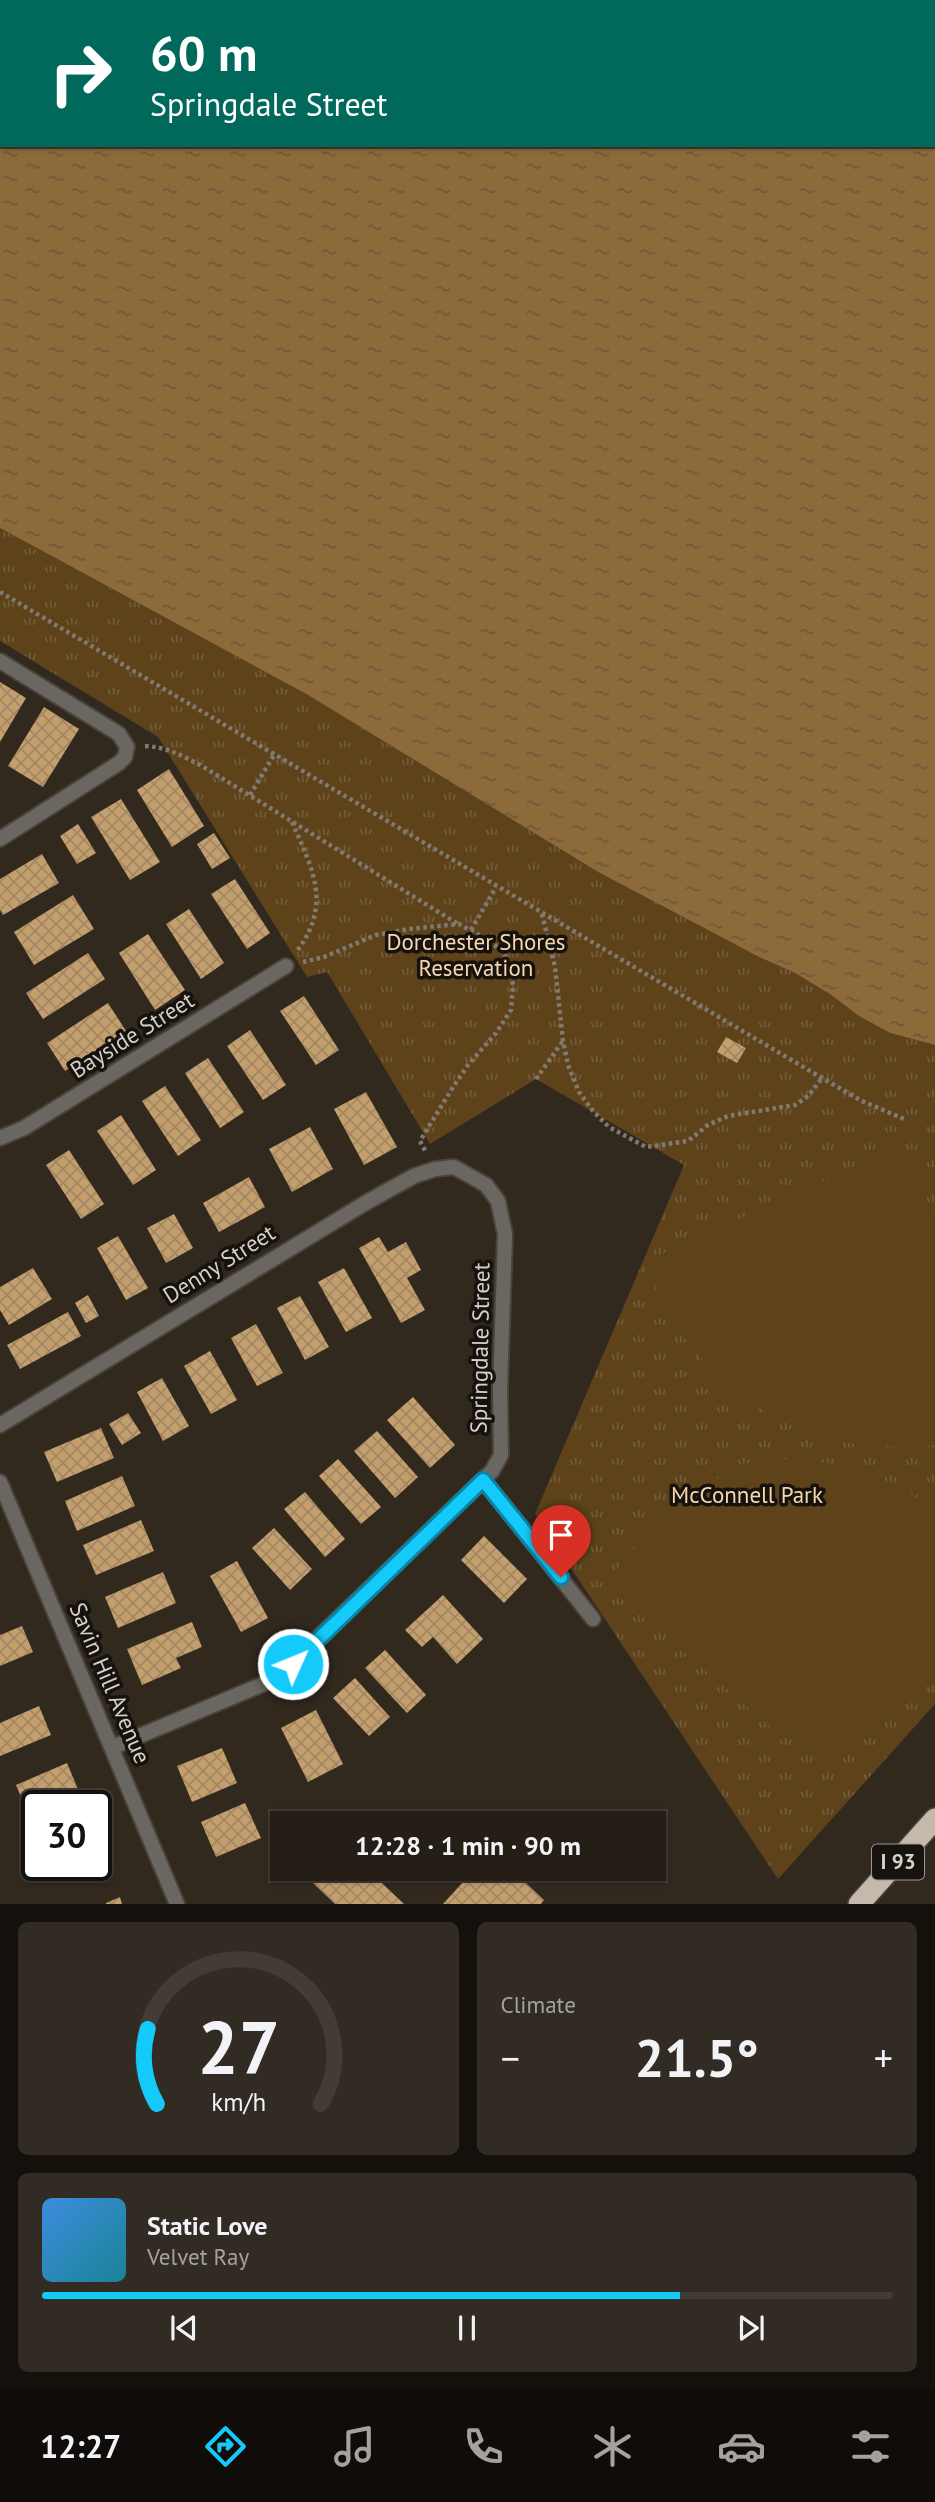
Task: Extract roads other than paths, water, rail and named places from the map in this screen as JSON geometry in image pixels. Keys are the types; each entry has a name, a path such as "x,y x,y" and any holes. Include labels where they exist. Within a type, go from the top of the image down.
{"highway":[{"name":"I 93","path":"859,1903 935,1819"}],"street":[{"path":"0,661 119,734 127,747 125,757 119,763 0,839"},
{"name":"Bayside Street","path":"0,1138 24,1128 286,966"},
{"name":"Springdale Street","path":"113,1747 266,1683 280,1674 483,1480 501,1455 500,1390 505,1234 498,1201 486,1185 454,1167 435,1169"},
{"name":"Denny Street","path":"0,1425 336,1219 404,1182 435,1169"},
{"path":"483,1480 593,1619"},
{"name":"Savin Hill Avenue","path":"0,1482 177,1903"}],"water":[{"path":"0,147 935,147 935,1045 890,1033 859,1016 795,973 759,957 598,872 308,695 0,528"}],"park label":[{"name":"Dorchester Shores Reservation","path":"476,955"},
{"name":"McConnell Park","path":"747,1495"}]}
